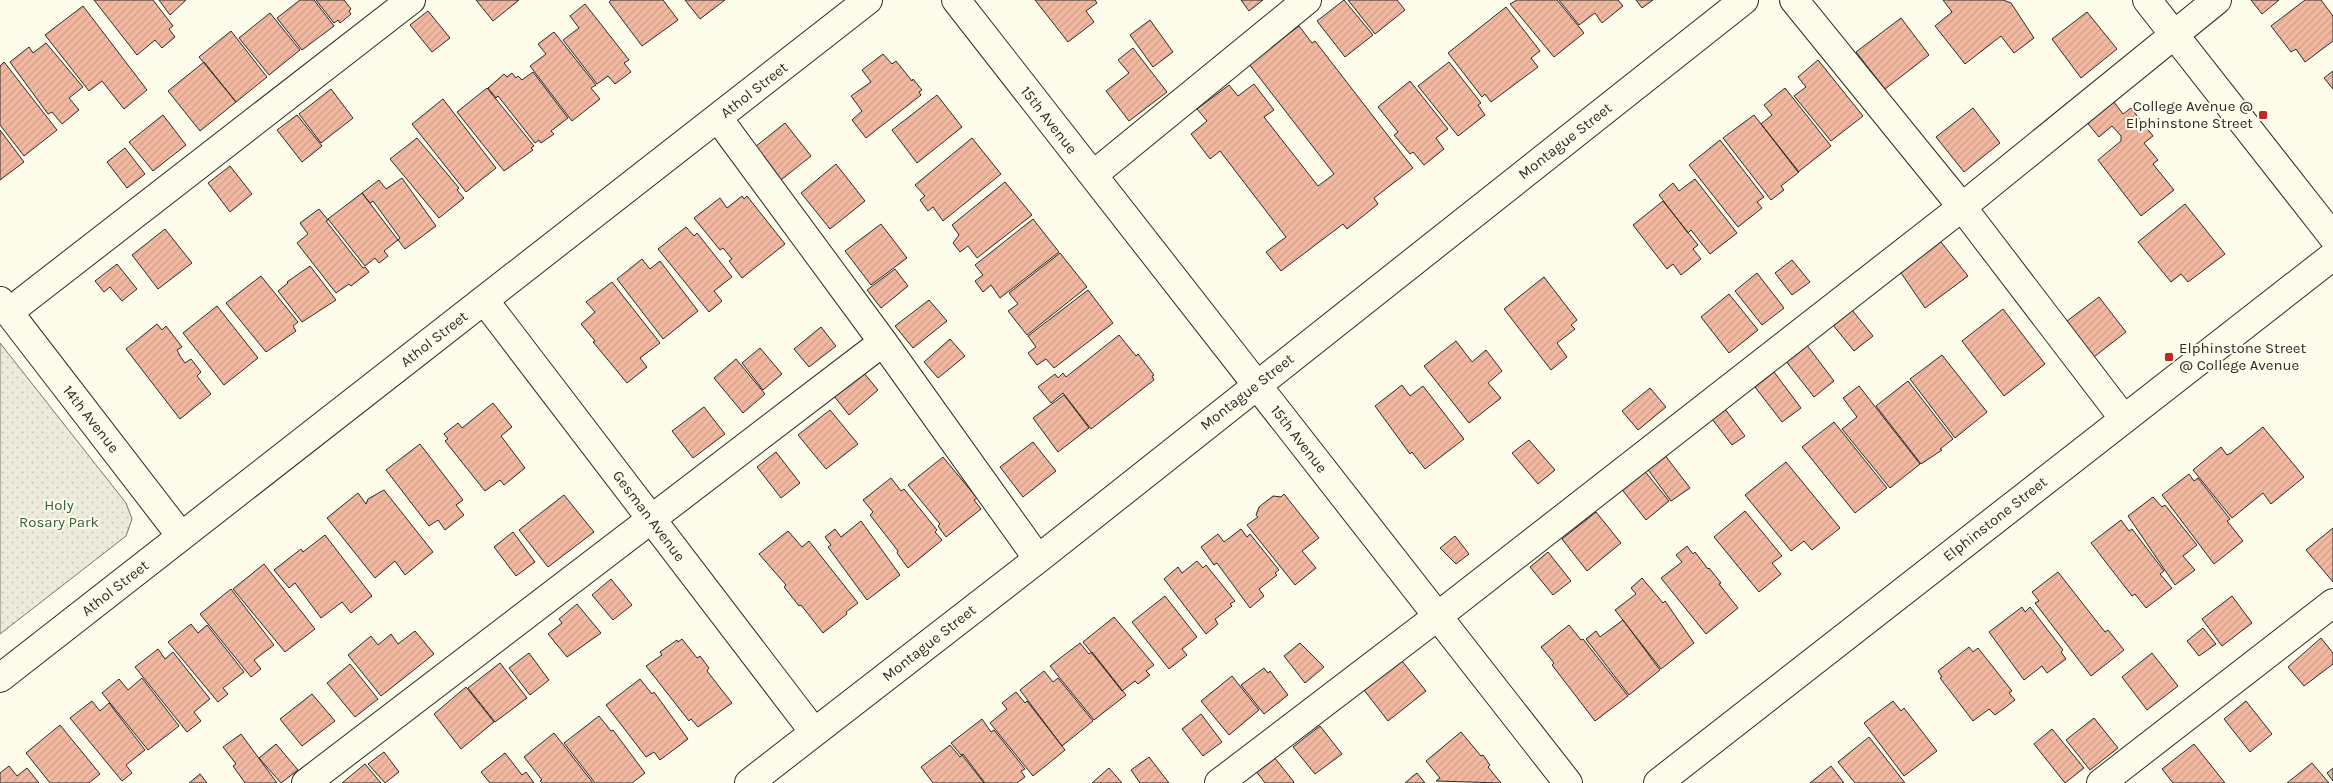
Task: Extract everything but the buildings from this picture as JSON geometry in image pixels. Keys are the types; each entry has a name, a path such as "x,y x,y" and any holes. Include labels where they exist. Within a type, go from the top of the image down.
{"street":[{"path":"4,307 411,0"},
{"name":"Athol Street","path":"0,678 868,0"},
{"name":"15th Avenue","path":"956,0 1568,783"},
{"path":"1093,176 1307,0"},
{"name":"Montague Street","path":"749,783 1038,560 1744,0"},
{"path":"1794,0 1962,207 2124,419"},
{"path":"2147,0 2333,237"},
{"path":"1219,783 1438,616 1962,207 2217,0"},
{"path":"718,118 883,342 1038,560"},
{"name":"Elphinstone Street","path":"1658,783 2333,256"},
{"name":"Gesman Avenue","path":"484,300 814,732"},
{"name":"14th Avenue","path":"4,307 181,536"},
{"path":"306,783 650,518 883,342"},
{"path":"2102,783 2333,603"}],"green space":[{"name":"Holy Rosary Park","path":"0,343 126,503 132,519 126,536 0,634"}],"place":[{"name":"College Avenue @ Elphinstone Street","path":"2263,115"},
{"name":"Elphinstone Street @ College Avenue","path":"2169,357"}]}
